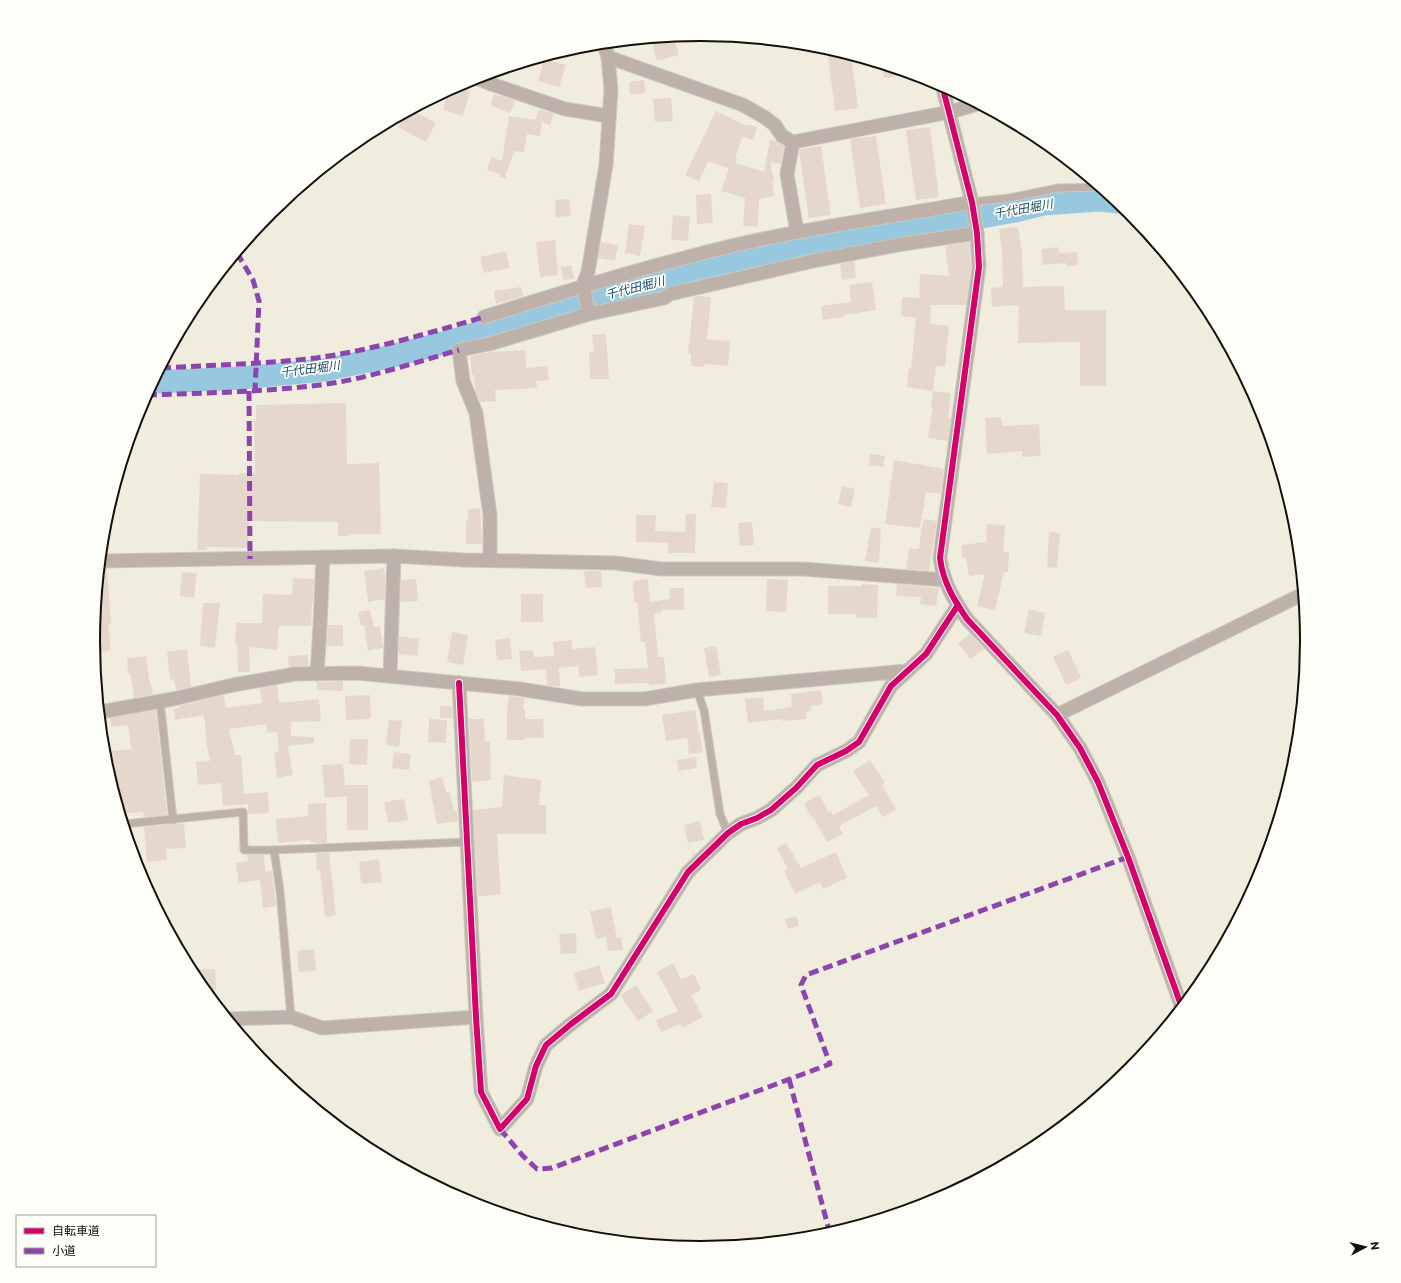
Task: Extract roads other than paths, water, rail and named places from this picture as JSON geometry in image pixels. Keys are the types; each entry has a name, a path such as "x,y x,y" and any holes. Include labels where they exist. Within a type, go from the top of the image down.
{"street":[{"path":"590,314 583,285 589,265 606,164 611,90 608,57 606,49"},
{"path":"608,57 743,106 764,117 775,125 782,136 793,142 950,112 972,106"},
{"path":"485,81 565,109 609,116"},
{"path":"945,93 972,202 977,233 979,267 940,558 945,580 967,619 1057,715 1080,748 1098,782 1128,857 1180,1003"},
{"path":"793,142 786,174 797,232"},
{"path":"484,317 583,285 731,246 797,232 910,214 972,202"},
{"path":"490,560 490,515 476,413 463,381 459,350 489,344 590,314 664,298 670,294 813,261 903,244 977,233"},
{"path":"105,562 394,556 616,563 661,569 803,569 945,580"},
{"path":"390,676 394,556"},
{"path":"317,674 323,557"},
{"path":"1057,715 1299,596"},
{"path":"459,683 476,1017 482,1092 500,1129 528,1099 536,1066 546,1045 610,994 688,872 728,833 741,824 757,818 771,810 796,788 807,774 817,765 846,751 858,742 891,686 926,654 958,605"},
{"path":"104,711 232,685 295,674 357,673 520,689 582,699 644,699 697,690 907,671"},
{"path":"234,1019 291,1017 322,1028 476,1017"}],"lane":[{"path":"972,202 1009,198 1058,188 1093,187"},
{"path":"697,690 704,710 720,814 728,833"},
{"path":"160,701 173,820"},
{"path":"128,824 243,812 244,850 467,842"},
{"path":"274,850 280,891 291,1017"}],"water":[{"path":"241,373 241,382 158,386 162,377"}],"waterway":[{"name":"千代田堀川","path":"159,382 241,378 324,370 388,357 448,342 583,301 712,268 844,240 899,232 1015,211 1043,204 1099,200 1108,201"}]}
